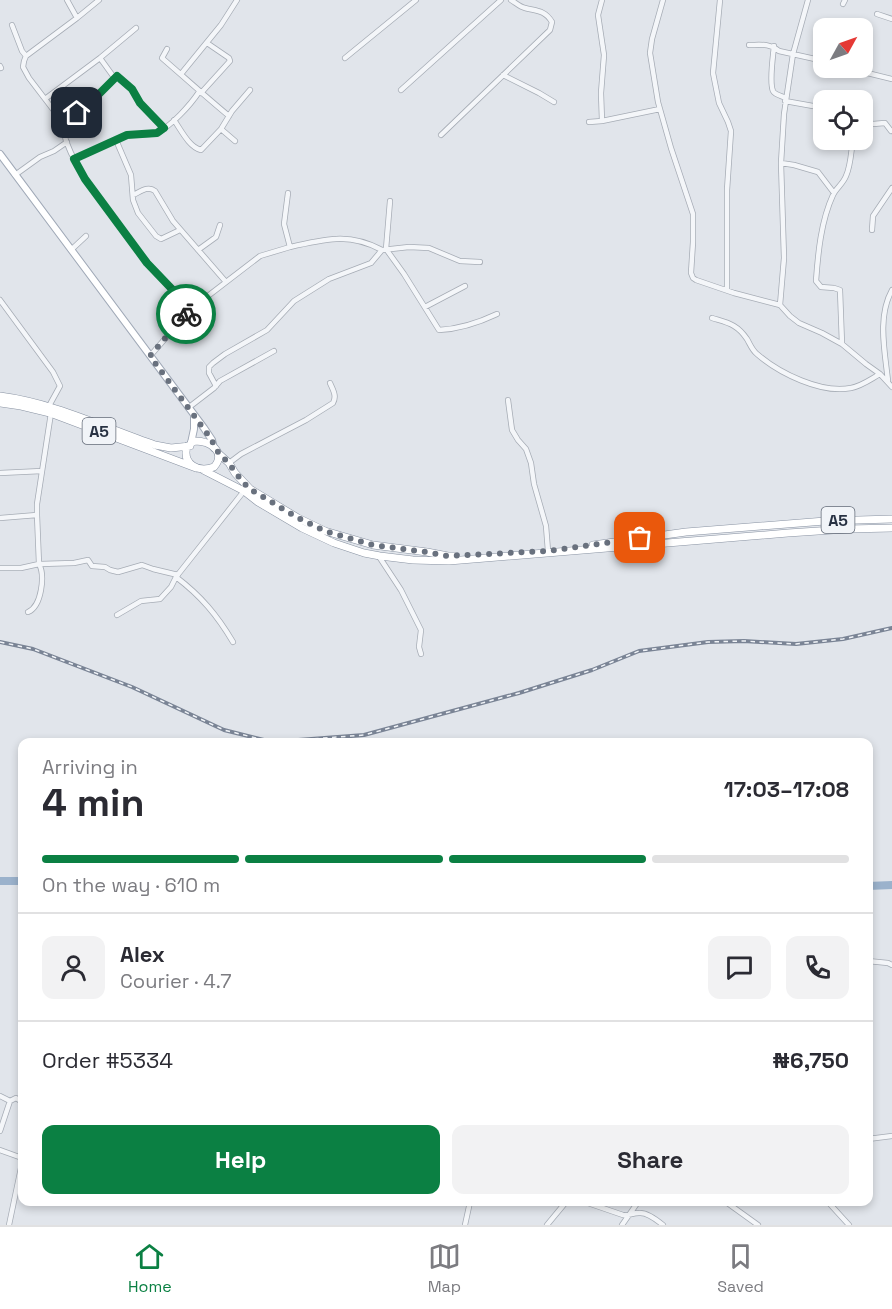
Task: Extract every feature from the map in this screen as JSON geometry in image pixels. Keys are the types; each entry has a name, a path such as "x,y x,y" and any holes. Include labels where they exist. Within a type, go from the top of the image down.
{"highway":[{"name":"A5","path":"0,396 29,400 200,469 244,491 258,502 318,536 378,555 413,560 448,561 788,533 892,528"},
{"name":"A5","path":"0,403 50,410 154,445 171,448 200,441 217,451 250,489 325,531 389,548 448,556 548,551 686,532 825,521 892,519"},
{"path":"190,445 186,455 188,460 200,469 214,467 219,459 217,451"}],"main road":[{"path":"0,154 212,440 217,451"},
{"path":"190,445 194,416"}],"street":[{"path":"67,0 77,18"},
{"path":"99,0 26,56 23,67 62,123 74,159 85,179 147,263 191,309"},
{"path":"181,74 229,14 237,0"},
{"path":"345,58 416,0"},
{"path":"401,90 501,0"},
{"path":"441,135 549,30 552,22 548,15 522,8 511,0"},
{"path":"602,0 598,15 604,55 601,93 602,121"},
{"path":"663,0 650,53 660,109 693,214 691,273 693,278 780,304 799,323 842,344 880,374 892,387"},
{"path":"720,0 713,74 719,103 731,131 727,190 727,290"},
{"path":"780,304 783,258 781,163 786,99 793,54 808,0"},
{"path":"877,14 892,19"},
{"path":"12,25 26,56"},
{"path":"45,99 136,28"},
{"path":"74,159 127,135 157,133 174,120 230,60 207,43"},
{"path":"749,45 774,46 779,51 813,59"},
{"path":"774,46 773,91 786,99 813,105"},
{"path":"167,48 162,58 229,116"},
{"path":"100,58 110,73 132,89 140,103 164,128"},
{"path":"873,74 892,79"},
{"path":"503,75 554,102"},
{"path":"62,123 89,104 117,76"},
{"path":"174,120 193,146 201,150 221,129 250,90"},
{"path":"589,122 660,109"},
{"path":"873,124 885,123 891,131"},
{"path":"221,129 235,141"},
{"path":"116,140 131,175 138,213 159,238 164,239 180,230"},
{"path":"15,175 67,141"},
{"path":"842,344 842,295 840,290 821,287 816,282 825,218 834,193 847,176 851,150"},
{"path":"781,163 818,172 834,193"},
{"path":"872,230 873,216 892,188"},
{"path":"133,195 152,189 180,230 226,282"},
{"path":"288,193 284,224 290,247"},
{"path":"216,386 208,373 213,363 267,330 294,301 329,279 371,263 384,250 390,201"},
{"path":"198,250 216,237 220,225"},
{"path":"71,249 86,236"},
{"path":"150,356 191,309 260,256 290,247 340,237 384,250 409,247 429,248 460,261 480,262"},
{"path":"384,250 439,330 478,323 497,314"},
{"path":"425,307 465,286"},
{"path":"888,381 883,323 885,307 892,290"},
{"path":"0,300 53,372 60,386 50,410 36,515 41,583 37,604 28,612"},
{"path":"712,318 739,328 756,353 783,371 824,388 851,388 880,374"},
{"path":"188,408 220,381 274,351"},
{"path":"229,463 333,403 335,394 330,383"},
{"path":"508,400 512,430 528,453 531,463 534,484 546,526 548,551"},
{"path":"0,473 42,471"},
{"path":"117,615 141,601 160,599 244,491"},
{"path":"0,519 36,515"},
{"path":"378,555 410,606 421,633 420,654"},
{"path":"0,568 21,568 88,560 92,566 105,567 118,572 142,565 177,576 201,597 233,642"},
{"path":"873,962 892,965"},
{"path":"0,1096 10,1101"},
{"path":"0,1131 10,1101 18,1099"},
{"path":"873,1138 892,1136"},
{"path":"0,1150 18,1157"},
{"path":"9,1225 18,1182"},
{"path":"465,1225 469,1206"},
{"path":"547,1225 563,1206"},
{"path":"598,1206 629,1216 640,1212 649,1215 663,1225"},
{"path":"622,1225 635,1206"},
{"path":"732,1206 758,1225"},
{"path":"832,1206 849,1225"}],"waterway":[{"path":"0,881 18,881"},
{"path":"873,886 892,885"}],"railway":[{"path":"325,738 364,735 519,693 592,670 639,651 708,642 744,641 796,644 843,639 892,628"},
{"path":"0,642 33,649 132,687 224,730 256,738"}],"way so far":[{"path":"186,314 150,356 212,440 214,448 229,463 235,473 250,489 298,518 325,531 356,541 448,556 548,551 640,538"}],"route":[{"path":"77,113 117,76 132,89 140,103 164,128 157,133 127,135 74,159 85,179 147,263 191,309 186,314"}]}
